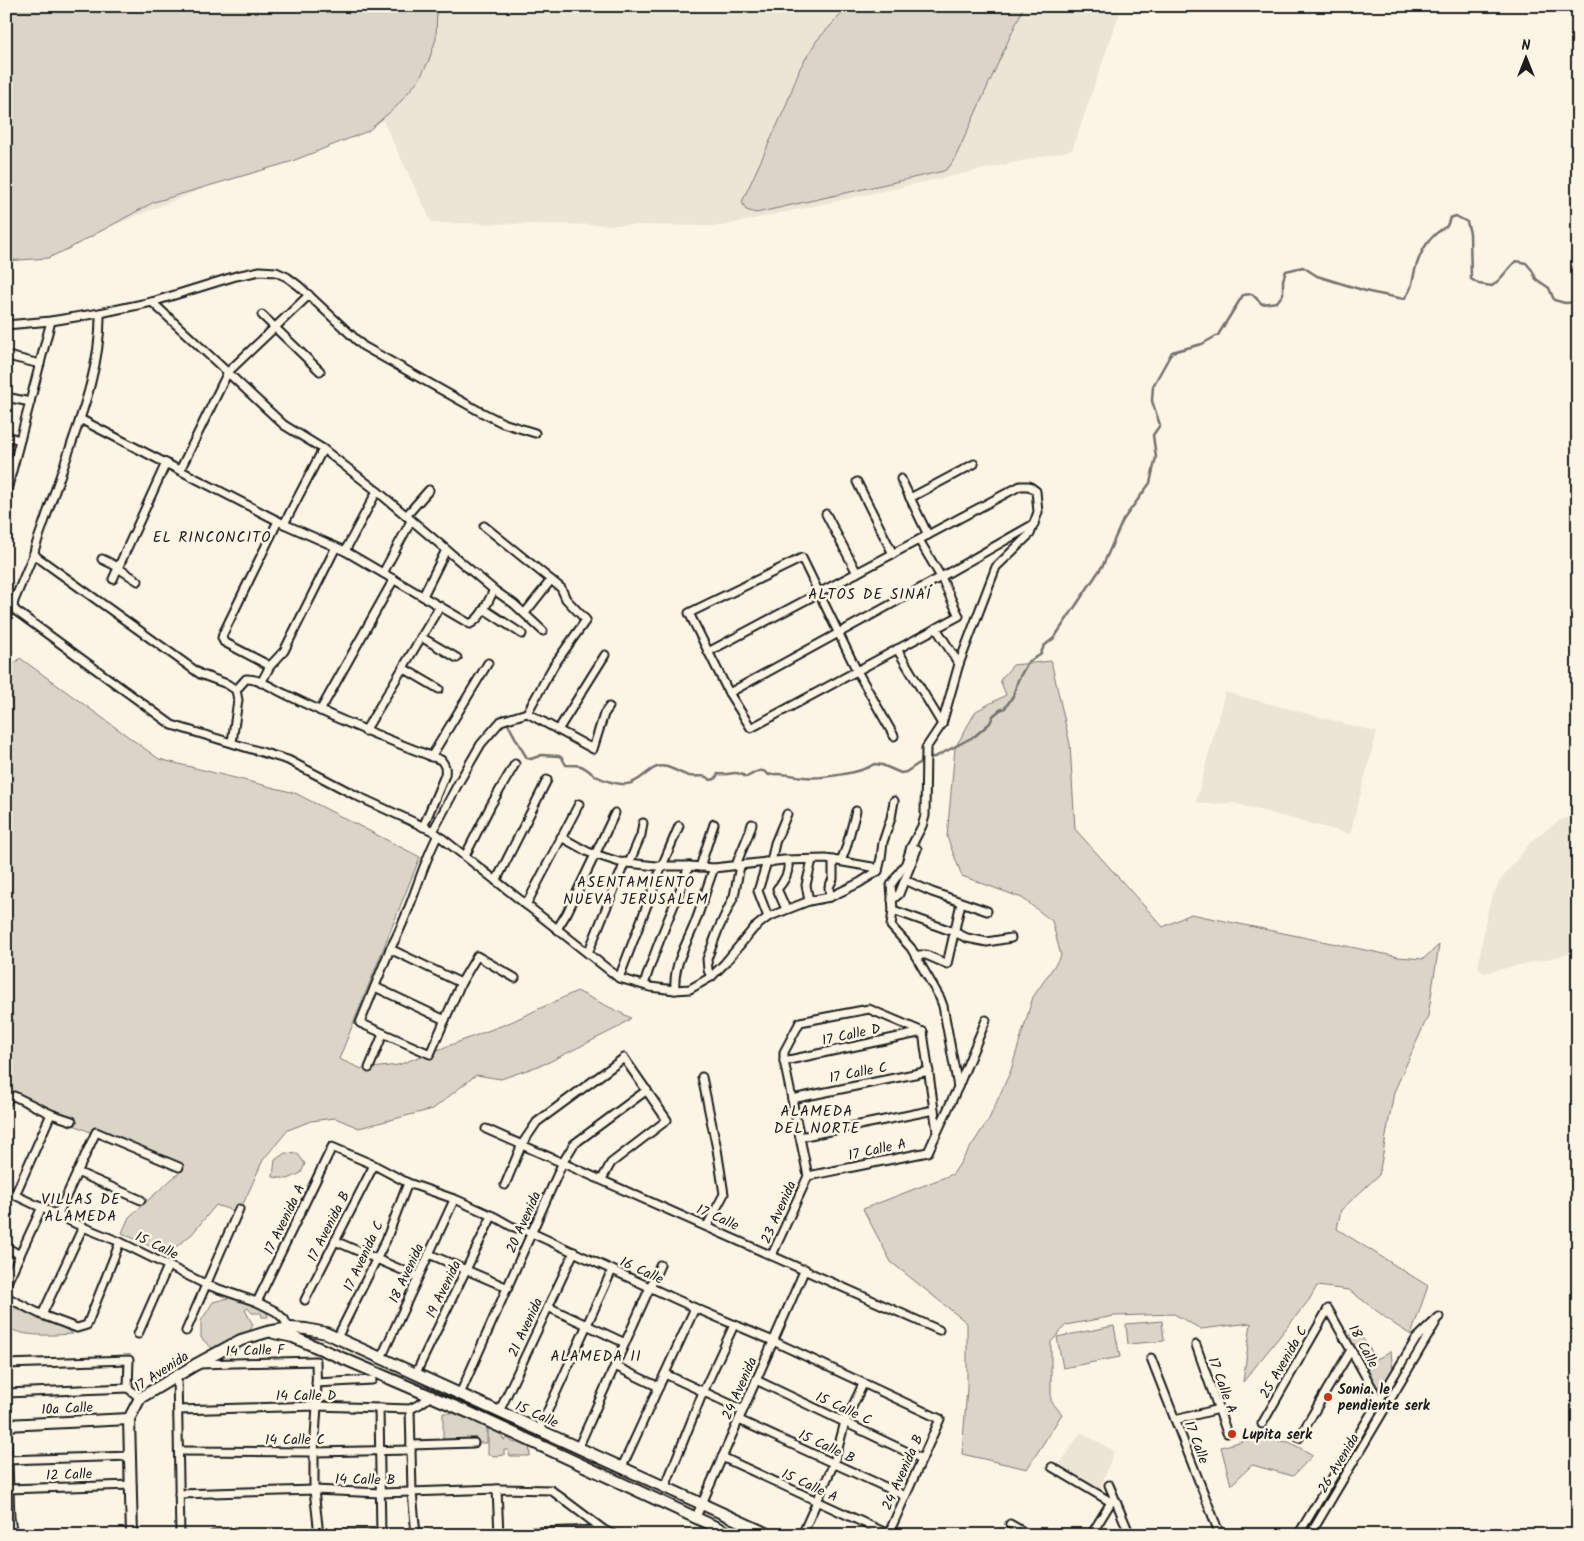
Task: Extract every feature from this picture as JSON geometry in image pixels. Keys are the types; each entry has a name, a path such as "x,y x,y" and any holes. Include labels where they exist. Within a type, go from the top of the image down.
{"street":[{"path":"6,325 51,321 100,313 152,302 236,276 260,271 276,272 287,277 309,295 363,346 479,411 503,423 535,433"},
{"path":"180,470 228,372 309,295"},
{"path":"152,302 284,425 324,449 494,590 525,613 543,631"},
{"path":"100,313 99,342 93,374 80,419 34,553 13,607 172,725 293,762 357,796 435,833 619,978 650,987 675,990 690,989 711,977 754,928 768,917 809,901 830,897 859,883 878,870 894,801"},
{"path":"262,315 320,371"},
{"path":"6,494 8,476 20,440 51,321"},
{"path":"8,356 40,364"},
{"path":"6,397 30,402"},
{"path":"80,419 281,522 345,551 470,624 474,622 484,609 494,590"},
{"path":"6,436 20,440"},
{"path":"270,666 224,642 222,638 281,522 324,449"},
{"path":"113,579 166,463"},
{"path":"910,498 974,464"},
{"path":"901,479 928,536"},
{"path":"857,482 893,554"},
{"path":"708,652 1020,486 1029,486 1036,491 1038,512 1030,534 996,567 959,664 942,724 926,748 925,816 906,863 891,885 893,910 891,926 915,955 943,1006 958,1087"},
{"path":"383,573 408,518 429,490"},
{"path":"345,551 377,492"},
{"path":"826,514 857,573"},
{"path":"729,693 1034,524"},
{"path":"484,526 562,588 566,599 586,620 554,665 526,712 501,721 481,744 459,782 435,833 414,895 360,1023 430,1054 461,983 477,956 515,978"},
{"path":"894,736 857,671 802,558 689,613 729,693 751,728 857,671 936,628 959,616 941,577 919,540"},
{"path":"261,682 270,666 284,651 336,547"},
{"path":"423,596 446,550"},
{"path":"34,553 200,674 228,684 236,690 238,700 232,742"},
{"path":"102,559 138,580"},
{"path":"320,712 394,580"},
{"path":"525,613 551,580"},
{"path":"365,731 440,606"},
{"path":"484,609 522,634"},
{"path":"936,628 959,664"},
{"path":"421,637 457,658"},
{"path":"897,649 942,724"},
{"path":"558,730 605,655"},
{"path":"431,757 488,663"},
{"path":"403,668 439,689"},
{"path":"236,690 246,679 261,682 320,712 441,760 445,765 445,775 423,827"},
{"path":"526,712 593,749 604,714 609,707"},
{"path":"465,856 491,805 515,764"},
{"path":"496,881 547,780"},
{"path":"526,905 579,804"},
{"path":"841,861 856,811"},
{"path":"557,929 596,855 615,813"},
{"path":"768,917 758,891 766,865 787,814"},
{"path":"588,953 641,835 643,823"},
{"path":"700,867 714,824"},
{"path":"711,977 707,958 734,896 738,856 749,836 752,824"},
{"path":"619,978 679,826"},
{"path":"561,837 588,852 627,863 714,868 788,860 833,860 872,866 878,870"},
{"path":"892,899 899,894 917,849 911,847"},
{"path":"786,909 777,889 782,885 788,872 788,860"},
{"path":"809,901 806,885 812,860"},
{"path":"830,897 829,886 833,879 833,860"},
{"path":"644,985 650,964 688,866"},
{"path":"675,990 674,978 678,960 694,924 714,868"},
{"path":"905,880 961,903 987,911"},
{"path":"915,955 926,955 947,964 961,903"},
{"path":"893,910 967,938 987,942 1010,938"},
{"path":"390,949 461,983"},
{"path":"375,987 445,1020"},
{"path":"784,1061 784,1052 800,1022 869,1009 923,1032 938,1131"},
{"path":"938,1131 986,1020"},
{"name":"17 Calle D","path":"784,1061 923,1032"},
{"path":"369,1068 383,1034"},
{"path":"505,1185 522,1144 537,1122 624,1058 667,1120 610,1163 602,1179"},
{"name":"23 Avenida","path":"772,1255 808,1176 784,1061"},
{"name":"17 Calle C","path":"792,1098 929,1071"},
{"path":"702,1078 717,1149 724,1194 706,1226"},
{"name":"20 Avenida","path":"460,1394 563,1162 574,1144 647,1090"},
{"path":"6,1103 9,1098 14,1096 51,1114 72,1121"},
{"path":"800,1137 934,1110"},
{"path":"15,1194 51,1114"},
{"name":"17 Calle","path":"486,1129 939,1330"},
{"name":"17 Calle A","path":"808,1176 928,1152 938,1131"},
{"path":"58,1214 96,1132 179,1167"},
{"name":"16 Calle","path":"332,1147 374,1164 408,1183 532,1233 695,1308 773,1341 940,1419"},
{"name":"17 Avenida A","path":"257,1302 332,1147"},
{"name":"17 Avenida B","path":"306,1300 374,1164"},
{"path":"77,1172 141,1200"},
{"name":"17 Avenida C","path":"338,1338 377,1260 408,1183"},
{"name":"15 Calle","path":"6,1191 120,1242 207,1285 257,1302 275,1311 292,1333 733,1535"},
{"name":"18 Avenida","path":"380,1358 454,1200"},
{"path":"6,1285 42,1207"},
{"path":"186,1331 239,1209"},
{"name":"19 Avenida","path":"416,1373 492,1216"},
{"path":"42,1315 83,1227"},
{"path":"335,1241 418,1277"},
{"path":"6,1297 42,1315 77,1328 87,1325 120,1242"},
{"path":"6,1248 20,1255"},
{"name":"21 Avenida","path":"499,1412 574,1252"},
{"path":"429,1254 508,1288"},
{"path":"578,1448 660,1265"},
{"path":"138,1334 168,1266"},
{"name":"24 Avenida","path":"696,1517 805,1269"},
{"path":"539,1430 612,1270"},
{"path":"548,1307 625,1343"},
{"path":"622,1467 695,1308"},
{"name":"18 Calle","path":"1326,1312 1328,1309 1379,1400"},
{"name":"25 Avenida C","path":"1262,1424 1326,1312"},
{"name":"26 Avenida","path":"1298,1535 1416,1339 1439,1317 1310,1535"},
{"path":"665,1487 703,1392 734,1325"},
{"name":"15 Calle","path":"292,1333 306,1329 326,1332 770,1535"},
{"name":"17 Avenida","path":"129,1419 140,1398 195,1364 241,1340 267,1332 292,1333"},
{"name":"17 Calle A","path":"1196,1345 1227,1433"},
{"path":"1299,1438 1351,1350"},
{"name":"17 Calle","path":"1151,1358 1220,1535"},
{"path":"6,1364 129,1360 128,1388"},
{"name":"14 Calle F","path":"195,1364 316,1361 316,1383"},
{"path":"615,1366 659,1386"},
{"path":"665,1374 743,1410"},
{"path":"178,1375 180,1535"},
{"path":"319,1534 314,1490 316,1383 372,1380"},
{"name":"15 Calle C","path":"756,1380 922,1458"},
{"path":"802,1535 834,1463 845,1422 863,1384"},
{"path":"6,1393 128,1388 140,1398"},
{"path":"417,1535 412,1492 410,1409 430,1397"},
{"name":"14 Calle D","path":"178,1410 317,1406 410,1409"},
{"path":"6,1408 8,1518 12,1535"},
{"path":"213,1535 381,1534 379,1408"},
{"path":"1175,1420 1219,1409"},
{"path":"129,1419 132,1535"},
{"name":"10a Calle","path":"6,1425 129,1419"},
{"name":"24 Avenida B","path":"888,1535 940,1419"},
{"name":"15 Calle B","path":"738,1420 905,1496"},
{"name":"14 Calle C","path":"179,1451 314,1452 380,1450 474,1443"},
{"path":"7,1460 131,1456"},
{"name":"15 Calle A","path":"722,1457 888,1535"},
{"path":"1052,1466 1113,1499"},
{"name":"12 Calle","path":"8,1489 132,1485"},
{"path":"1110,1485 1113,1499 1130,1535"},
{"path":"498,1489 499,1533"},
{"name":"14 Calle B","path":"179,1494 314,1490 381,1493 498,1489 551,1490 606,1532"},
{"path":"1091,1535 1113,1499"},
{"path":"1010,1524 1030,1535"},
{"path":"431,1535 579,1532 606,1532 614,1535"}],"shaded area":[{"path":"6,6 1122,6 1072,150 722,226 432,223 380,115 33,259"},
{"path":"6,6 437,6 436,39 420,78 397,106 368,131 290,162 154,202 48,258 6,261"},
{"path":"849,6 1024,6 956,156 950,166 944,171 756,213 746,210 742,202 785,108 800,68 817,40"},
{"path":"20,658 159,759 295,793 420,857 339,1059 362,1069 398,1065 511,1022 577,991 631,1018 617,1028 547,1063 501,1079 476,1075 433,1109 359,1128 335,1118 311,1121 288,1130 263,1160 239,1213 216,1205 192,1234 167,1254 122,1233 129,1217 182,1170 6,1097 6,748 12,711 8,670"},
{"path":"1051,661 1070,744 1075,829 1163,927 1191,914 1399,957 1423,959 1439,945 1428,1016 1394,1092 1379,1175 1341,1210 1337,1229 1428,1286 1411,1335 1349,1290 1317,1286 1309,1300 1243,1382 1251,1323 1201,1329 1174,1314 1114,1316 1066,1325 1051,1342 1051,1401 1062,1414 1027,1469 962,1454 967,1388 967,1323 891,1262 863,1209 953,1174 989,1119 1011,1070 1033,997 1061,956 1052,921 1022,898 962,876 947,837 955,748 976,711 1006,695 1000,680 1013,665"},
{"path":"6,667 8,670 12,711 6,748"},
{"path":"1225,692 1377,732 1350,834 1233,803 1205,804 1196,802"},
{"path":"1578,813 1578,952 1484,973 1478,967 1485,924 1490,902 1500,881 1532,840 1559,821"},
{"path":"285,1153 298,1154 305,1164 301,1173 288,1179 273,1177 275,1160"},
{"path":"6,1293 73,1334 30,1334 6,1327"},
{"path":"232,1297 266,1308 268,1317 262,1317 261,1313 252,1313 248,1308 245,1310 253,1325 249,1332 213,1349 201,1338 201,1321 213,1302"},
{"path":"1162,1321 1164,1341 1128,1344 1126,1324"},
{"path":"1114,1326 1120,1357 1063,1368 1057,1337"},
{"path":"1356,1329 1377,1359 1391,1351 1393,1372 1377,1388 1348,1337"},
{"path":"443,1413 470,1413 487,1421 487,1443 443,1442"},
{"path":"488,1428 497,1429 503,1433 502,1437 504,1440 508,1438 512,1442 517,1443 518,1441 514,1439 529,1444 530,1455 510,1456 508,1450 504,1450 504,1455 488,1455"},
{"path":"1081,1432 1114,1451 1100,1490 1060,1464"},
{"path":"1250,1439 1289,1442 1313,1455 1293,1476 1252,1465 1231,1485 1221,1447"}],"waterway":[{"path":"503,715 527,758 531,759 542,755 559,756 566,765 581,766 598,777 619,784 631,783 661,766 689,776 703,776 711,780 715,779 718,774 739,773 746,777 760,771 766,772 769,775 830,776 851,773 874,764 882,765 901,773 906,772 924,760 937,756 975,736 990,723 993,716 1005,708 1013,696 1018,680 1028,662 1040,655 1044,646 1054,638 1103,565 1123,520 1150,483 1156,457 1153,435 1160,425 1152,401 1153,386 1172,352 1202,344 1218,335 1243,295 1252,294 1262,304 1277,302 1283,294 1283,280 1286,271 1303,267 1317,276 1369,292 1404,299 1411,288 1417,263 1426,244 1435,234 1447,226 1450,218 1456,216 1467,222 1470,233 1471,279 1479,284 1492,286 1516,261 1526,263 1536,279 1549,288 1554,300 1565,303 1578,302"}],"place":[{"name":"Sonia. le pendiente serk","path":"1328,1397"},
{"name":"Lupita serk","path":"1232,1434"}],"district":[{"name":"EL RINCONCITO","path":"212,537"},
{"name":"ALTOS DE SINAÍ","path":"870,594"},
{"name":"ASENTAMIENTO NUEVA JERUSALEM","path":"636,890"},
{"name":"ALAMEDA DEL NORTE","path":"817,1120"},
{"name":"VILLAS DE ALAMEDA","path":"81,1208"},
{"name":"ALAMEDA II","path":"596,1356"}]}
